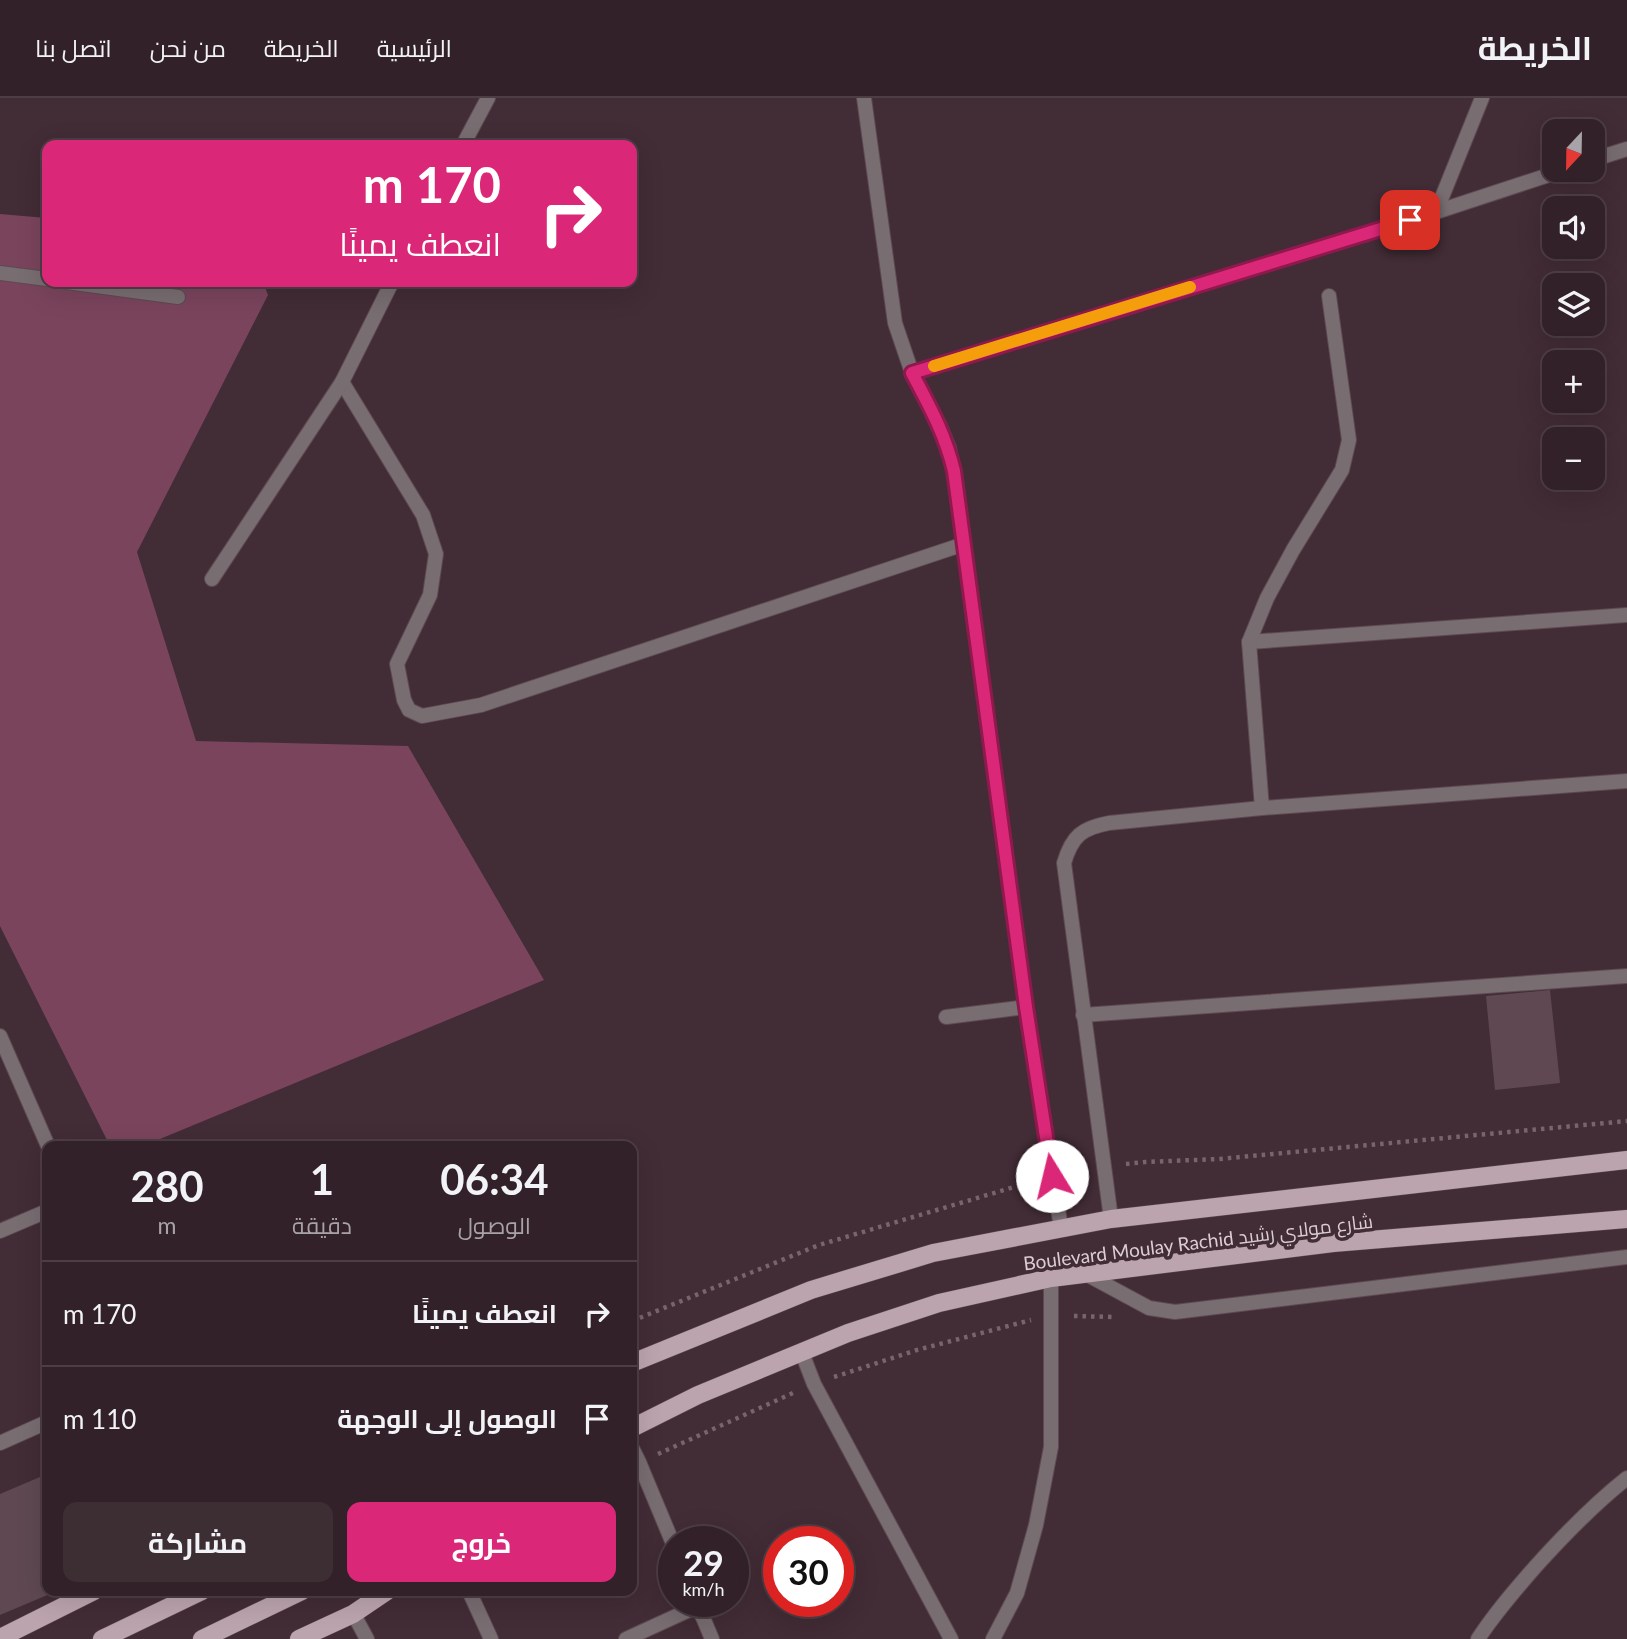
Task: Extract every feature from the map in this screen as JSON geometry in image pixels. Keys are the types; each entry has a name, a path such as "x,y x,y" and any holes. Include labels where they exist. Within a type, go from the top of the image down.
{"main road":[{"name":"Boulevard Moulay Rachid شارع مولاي رشيد","path":"637,1361 811,1290 933,1253 1111,1219 1627,1160"},
{"name":"Boulevard Moulay Rachid شارع مولاي رشيد","path":"637,1426 698,1395 848,1332 939,1303 1051,1278 1333,1243 1627,1219"},
{"path":"0,1638 84,1596"},
{"path":"102,1639 192,1596"},
{"path":"202,1639 292,1596"},
{"path":"299,1639 353,1613 379,1596"}],"street":[{"path":"466,140 488,98"},
{"path":"864,98 895,323 912,373 949,448 954,471 1026,1007 1061,1228"},
{"path":"1436,212 1482,98"},
{"path":"1605,156 1627,149"},
{"path":"912,373 1542,177"},
{"path":"0,273 42,278"},
{"path":"103,287 178,297"},
{"path":"212,579 342,382 390,287"},
{"path":"1262,807 1249,642 1267,598 1342,470 1349,440 1329,296"},
{"path":"342,382 423,515 436,554 430,595 397,664 404,700 409,710 422,716 481,705 964,544"},
{"path":"1249,642 1627,615"},
{"path":"1111,1219 1064,863 1068,847 1078,834 1093,826 1109,823 1262,807 1627,782"},
{"path":"1083,1015 1627,976"},
{"path":"946,1017 1026,1007"},
{"path":"0,1036 46,1141"},
{"path":"0,1231 42,1213"},
{"path":"1086,1274 1149,1308 1175,1312 1627,1258"},
{"path":"993,1639 1017,1593 1036,1525 1051,1447 1051,1278"},
{"path":"802,1353 814,1384 951,1639"},
{"path":"0,1443 42,1424"},
{"path":"637,1458 666,1526"},
{"path":"1478,1639 1493,1616 1556,1543 1627,1478"},
{"path":"471,1596 491,1639"},
{"path":"353,1613 367,1639"},
{"path":"626,1639 671,1617"},
{"path":"703,1617 712,1639"}],"path":[{"path":"639,1462 814,1384 917,1350 1024,1321 1078,1316 1116,1318"}],"shaded area":[{"path":"0,214 42,218 42,287 265,287 268,295 137,552 196,741 408,746 544,980 155,1141 108,1141 0,926"}],"building":[{"path":"1550,990 1560,1083 1495,1090 1486,996"},
{"path":"42,1476 42,1596 45,1596 0,1615 0,1494"}],"slow traffic":[{"path":"934,366 1190,287"}],"route":[{"path":"1052,1176 1026,1007 954,471 940,426 912,373 1410,220"}]}
